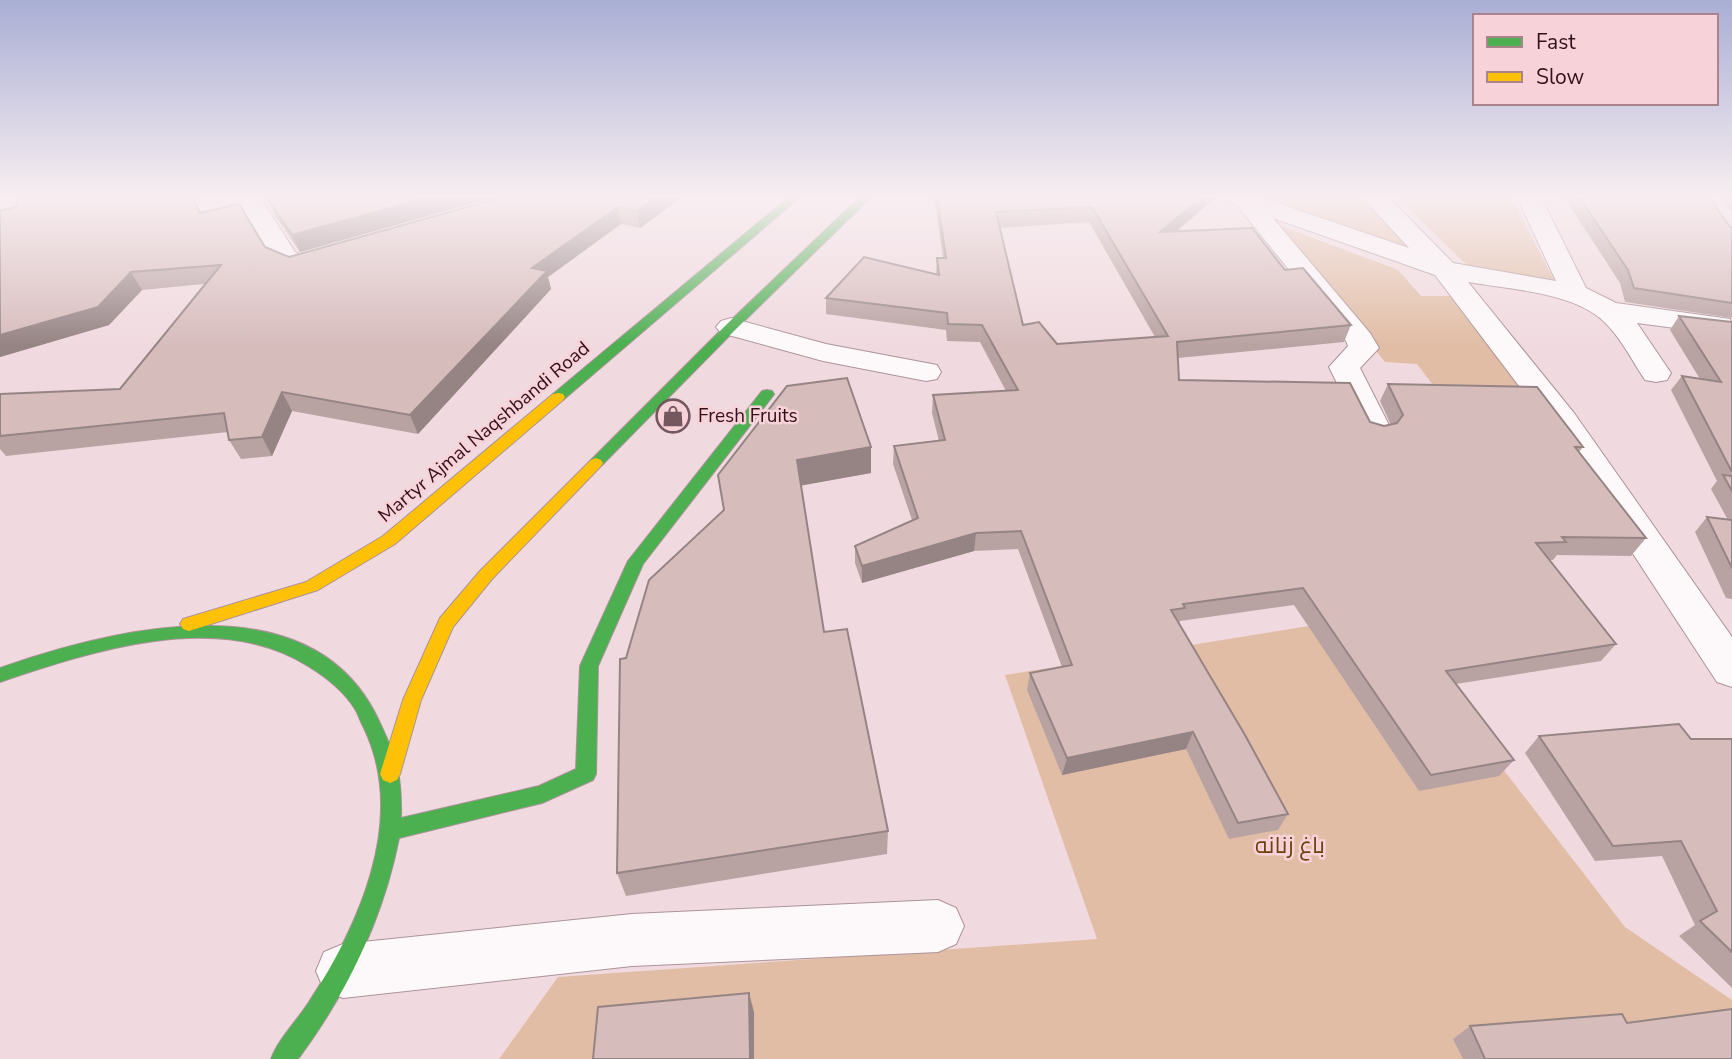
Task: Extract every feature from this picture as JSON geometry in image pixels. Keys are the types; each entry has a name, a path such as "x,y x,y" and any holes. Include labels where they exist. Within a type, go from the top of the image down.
{"main road":[{"name":"Martyr Ajmal Naqshbandi Road","path":"162,633 312,586 388,540 736,246"},
{"path":"390,774 412,700 446,623 486,575 815,246"},
{"path":"391,830 542,794 586,774 589,666 636,561 767,394"},
{"path":"0,675 29,663 98,643 162,633 233,635 271,641 316,660 352,688 377,726 390,774 391,830 375,897 343,971 283,1059"}],"street":[{"path":"278,246 285,257 297,264 356,248"},
{"path":"1282,246 1360,339 1364,348 1345,367 1376,431"},
{"path":"1379,246 1444,269 1575,293 1609,311 1629,332 1656,373"},
{"path":"1422,246 1444,269 1562,420 1732,670"},
{"path":"1553,246 1575,293"},
{"path":"1609,311 1720,325"},
{"path":"732,327 823,352 926,372"},
{"path":"343,971 632,940 938,926"}],"green space":[{"path":"1294,246 1335,246 1398,270 1421,296 1450,296 1524,389 1436,389 1417,364 1385,362"},
{"path":"1381,246 1408,246 1422,261"},
{"path":"1448,246 1537,246 1558,288 1475,273"},
{"name":"باغ زنانه","path":"1383,614 1625,927 1732,1000 1732,1059 499,1059 558,977 1097,939 1005,675"}],"building":[{"path":"0,246 265,246 289,257 327,246 562,246 532,268 547,271 410,415 282,392 262,437 229,440 224,413 0,436 0,394 120,389 221,265 131,272 98,307 0,335"},
{"path":"944,246 1004,246 1023,325 1039,322 1057,344 1168,336 1115,246 1266,246 1285,270 1303,268 1351,325 1177,342 1179,380 1350,383 1370,422 1384,426 1397,423 1403,415 1388,384 1537,387 1583,447 1575,447 1646,538 1562,537 1566,542 1536,543 1616,644 1446,671 1514,760 1431,775 1303,588 1183,604 1185,608 1171,610 1288,814 1238,823 1193,732 1067,758 1030,673 1072,665 1021,531 976,533 862,566 855,546 918,518 894,446 945,440 933,395 1018,390 982,325 948,324 947,313 826,298 864,257 939,275 937,258 946,258"},
{"path":"1612,246 1732,246 1732,303 1634,288 1628,270"},
{"path":"1679,316 1732,322 1732,472 1682,376 1721,382"},
{"path":"847,378 871,447 797,460 824,632 847,629 888,831 617,873 620,659 626,658 649,580 724,510 718,475 787,386"},
{"path":"1723,475 1732,476 1732,491"},
{"path":"1707,517 1732,520 1732,568"},
{"path":"1679,724 1691,739 1732,739 1732,952 1700,921 1717,911 1681,841 1613,846 1539,736"},
{"path":"749,993 750,1059 593,1059 598,1007"},
{"path":"1732,1009 1732,1059 1485,1059 1470,1026 1622,1014 1627,1023"}],"traffic: fast":[{"path":"558,397 736,246"},
{"path":"596,463 815,246"},
{"path":"391,830 542,794 586,774 589,666 636,561 767,394"},
{"path":"0,675 100,644 135,637 205,632 240,635 274,642 298,651 333,673 360,701 384,749 392,790 390,830 382,872 349,956 328,994 283,1059"}],"traffic: slow":[{"path":"189,624 312,586 389,540 558,397"},
{"path":"390,774 412,700 446,623 486,575 596,463"}],"place":[{"name":"Fresh Fruits","path":"673,416"}]}
